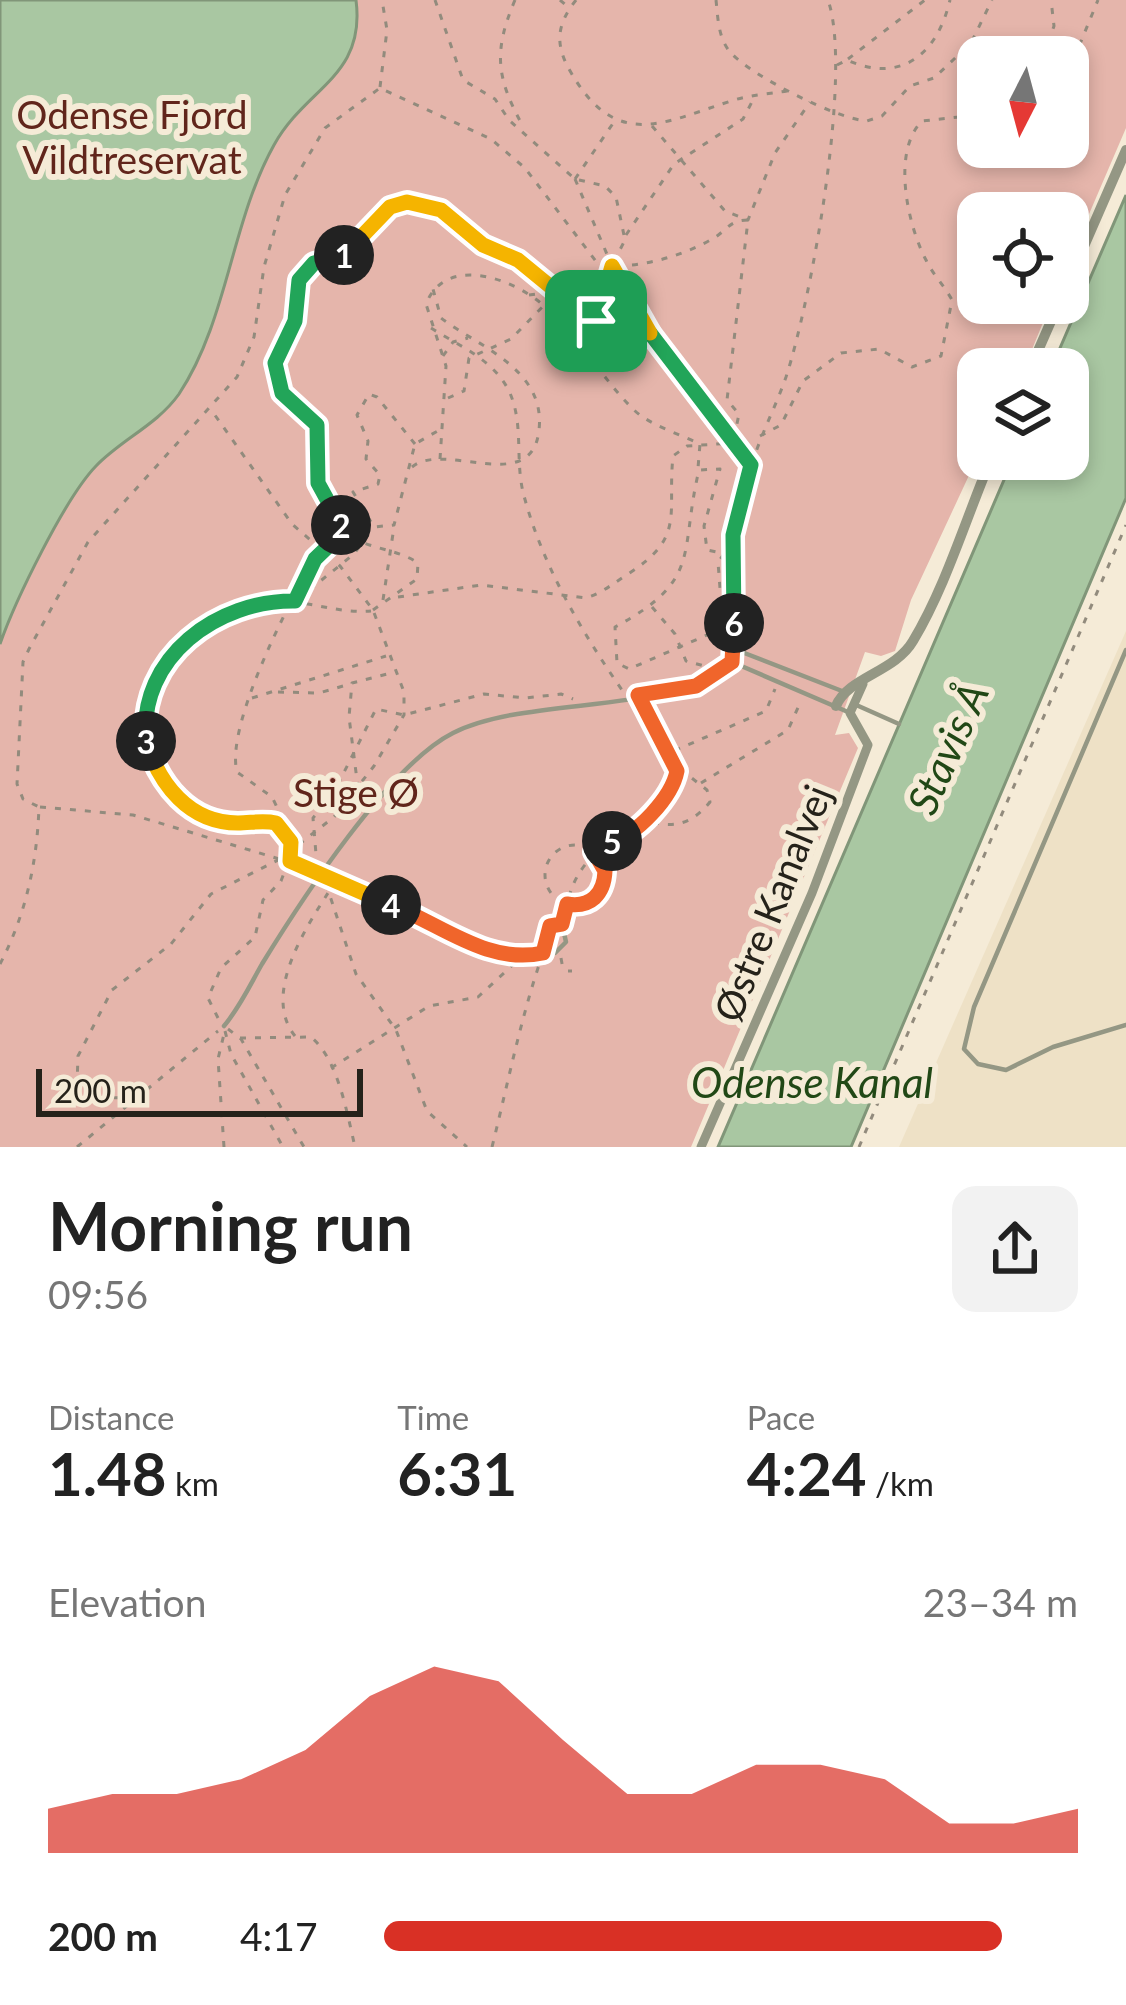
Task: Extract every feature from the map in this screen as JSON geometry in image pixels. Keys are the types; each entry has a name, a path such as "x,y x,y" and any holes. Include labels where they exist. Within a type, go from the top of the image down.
{"street":[{"path":"1089,235 1126,150"},
{"path":"836,706 842,692 893,664 915,639 982,480"},
{"path":"852,708 863,684"},
{"name":"Østre Kanalvej","path":"701,1147 812,893 868,746 852,708"}],"lane":[{"path":"734,649 842,692"},
{"path":"1126,650 974,1007 964,1049 977,1064 1006,1070 1052,1047 1126,1024"},
{"path":"224,1026 323,873 405,771 452,733 512,716 696,686 732,662 836,706 899,724"},
{"path":"323,873 337,885 443,927 482,950 524,957 555,953 566,941 562,924 567,904"},
{"path":"543,953 550,926 562,924"}],"path":[{"path":"323,873 133,815 39,807 23,800 17,784 23,662 88,542 212,411 237,377 254,337 264,267 284,195 325,128 380,88 387,30 382,0"},
{"path":"435,0 463,80 490,96 575,179 612,266 649,332 751,465"},
{"path":"515,0 500,36 500,65 506,97 526,131"},
{"path":"560,0 570,8"},
{"path":"576,0 562,19 558,43 590,98 616,117 652,126 789,91"},
{"path":"716,0 721,36 732,54 789,91 854,120 882,116 910,86 934,78 971,43 992,0"},
{"path":"734,649 732,556 751,465 796,334 833,109 836,66 828,0"},
{"path":"836,66 925,0"},
{"path":"847,60 882,71 914,63 942,32 950,0"},
{"path":"1050,36 1051,0"},
{"path":"1083,36 1098,0"},
{"path":"380,88 491,139 524,168 598,264 650,262 707,242 729,224 748,220"},
{"path":"373,610 383,599 404,592 418,573 418,563 345,530 318,483 317,425 282,393 276,379 275,363 292,330 297,288 305,272 314,263 345,254 378,216 407,202 441,210 483,245 518,260 557,292 558,313 565,321 589,324 601,313 608,273 625,236 680,159 743,119 755,96"},
{"path":"733,443 739,414 727,400 748,220 775,153 812,100"},
{"path":"575,179 616,117"},
{"path":"760,436 781,425 814,369 841,353 879,349 912,367 941,356 952,300 924,257 914,226 906,189 909,138 922,122 957,118"},
{"path":"652,126 725,211 748,220"},
{"path":"575,179 605,186 616,197 625,236"},
{"path":"528,295 596,283 608,273"},
{"path":"440,459 446,398 443,356 426,304 432,287 447,277 466,274 543,304 640,415 700,444"},
{"path":"410,470 427,458 498,465 533,451 539,436 535,400 511,364 441,318 432,287"},
{"path":"446,398 464,391 469,358 511,339 557,292"},
{"path":"430,327 476,355 508,389 529,513 584,636 626,697"},
{"path":"443,356 453,342 470,338"},
{"path":"374,527 353,493 378,484 380,476 366,460 368,441 357,416 369,394 377,397 415,444 388,550 383,599"},
{"path":"134,1096 96,1096 77,1085 78,1056 112,990 171,944 211,894 280,859 316,831 358,790 404,715 404,692 373,610 340,566 292,524 212,411"},
{"path":"415,444 443,429"},
{"path":"390,597 482,585 598,594 654,560 664,546 673,504 673,456 700,444 733,443"},
{"path":"700,444 685,568 651,605 615,627 617,663 629,669 682,650 723,628 718,562 724,554"},
{"path":"699,470 721,469 704,526 707,550 732,556"},
{"path":"283,1147 231,1054 224,1026 208,998 217,974 255,937 263,900 294,850 272,796 237,772 233,756 251,698 323,549 365,518"},
{"path":"295,601 340,566 374,527 394,525"},
{"path":"859,1147 1126,525"},
{"path":"294,850 276,823 233,823 191,811 158,773 146,730 150,696 182,639 238,608 295,601 373,610"},
{"path":"651,605 686,661 723,671"},
{"path":"251,698 388,656"},
{"path":"273,692 319,693 395,672"},
{"path":"670,761 692,739 766,711 778,681"},
{"path":"352,683 352,756 358,790"},
{"path":"699,784 788,730 805,692"},
{"path":"467,1147 427,1112 396,1030 356,974 315,860 313,818 333,794 376,709 404,715 484,694 513,698 558,694 587,703"},
{"path":"638,695 670,761 699,784 710,802 700,815 669,827 643,820"},
{"path":"567,904 575,873 594,852 625,838 643,820 670,792 677,771"},
{"path":"0,964 17,931 31,883 39,807"},
{"path":"569,846 594,852 605,871 601,891 586,904 567,904 547,886 549,861 569,846"},
{"path":"297,1037 287,1023 285,964 328,892"},
{"path":"492,1147 511,1085 521,1016 543,953"},
{"path":"555,953 568,970"},
{"path":"331,1068 429,1006 478,997 524,957"},
{"path":"77,1147 224,1026"},
{"path":"224,1026 241,1039 304,1147"},
{"path":"224,1026 218,1059 224,1147"},
{"path":"241,1039 311,1037 319,1043 354,1146"}],"shaded area":[{"path":"1126,631 1126,1147 899,1147"}],"green space":[{"name":"Stige Ø","path":"0,0 308,102 346,57 355,30 356,0 1126,0 1126,128 1089,214 1089,192 957,192 957,324 1042,324 1033,348 957,348 957,480 967,480 911,600 895,651 881,656 865,652 835,735 849,733 858,748 691,1147 0,1147","holes":["262,167 212,320 186,377 148,424 122,443"]}],"water":[{"name":"Odense Fjord Vildtreservat","path":"0,0 356,0 357,26 343,64 274,145 248,206 208,335 179,394 84,481 42,551 0,644"},
{"name":"Odense Kanal","path":"1126,195 1126,498 851,1147 718,1147 1004,480 1089,480 1089,348 1060,348 1070,324 1089,324 1089,281"}],"route":[{"path":"407,202 425,205 453,217 483,245 535,273 557,292 558,313 565,321 596,321 612,266 649,332 751,465 733,535 732,662 716,678 696,686 638,695 677,771 675,783 625,838 594,852 605,871 601,891 586,904 567,904 562,924 550,926 544,938 543,953 524,957 482,950 443,927 290,861 291,842 276,823 233,823 191,811 158,773 146,739 147,715 150,696 182,639 238,608 295,601 315,559 345,530 327,508 318,483 317,425 282,393 276,379 275,363 295,321 299,280 314,263 345,254 390,207 407,202"}],"water label":[{"name":"Stavis Å","path":"947,748"}]}
